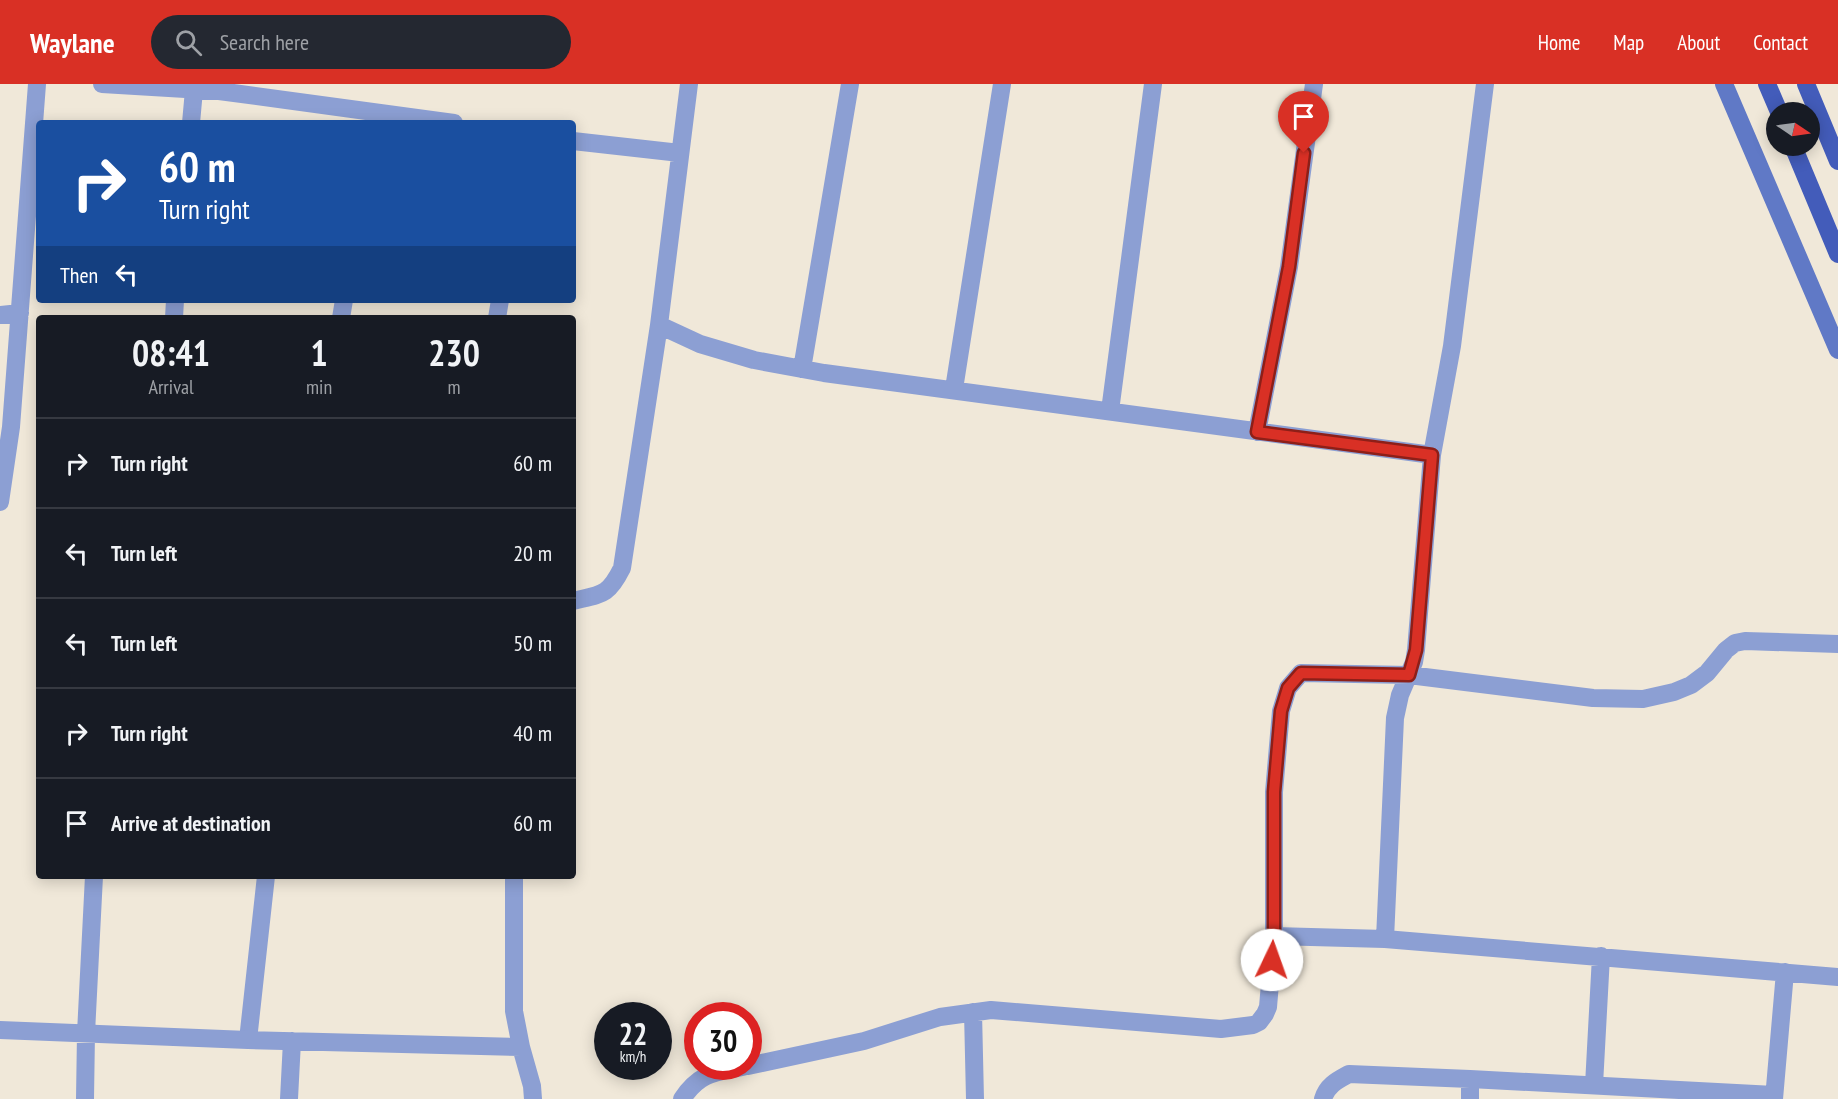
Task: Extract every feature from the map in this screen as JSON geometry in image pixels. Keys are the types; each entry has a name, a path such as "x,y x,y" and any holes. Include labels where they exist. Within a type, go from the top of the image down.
{"main road":[{"path":"1767,84 1775,102"},
{"path":"1806,84 1838,161"},
{"path":"1797,156 1838,254"}],"street":[{"path":"0,502 11,427 37,84"},
{"path":"102,84 219,91 369,117 412,120"},
{"path":"576,600 603,594 614,584 622,568 659,325 689,84"},
{"path":"802,369 850,84"},
{"path":"954,389 1002,84"},
{"path":"1110,411 1153,84"},
{"path":"1257,432 1289,267 1314,84"},
{"path":"1385,939 1395,718 1400,695 1416,650 1432,455 1452,346 1485,84"},
{"path":"1724,84 1838,350"},
{"path":"191,120 194,90"},
{"path":"576,141 680,153"},
{"path":"0,315 20,313"},
{"path":"659,325 700,344 754,360 802,369 1432,455"},
{"path":"762,1063 864,1041 940,1017 991,1010 1221,1029 1253,1025 1259,1022 1268,1007 1274,936 1274,792 1281,711 1288,688 1301,673 1409,675 1593,698 1643,699 1674,692 1691,685 1707,673 1726,650 1735,643 1745,641 1838,644"},
{"path":"86,1099 86,1033 94,879"},
{"path":"248,1040 266,879"},
{"path":"514,879 514,1011 533,1099"},
{"path":"1274,936 1385,939 1838,977"},
{"path":"1594,1085 1601,956"},
{"path":"1323,1099 1333,1083 1349,1074 1594,1085 1619,1093 1774,1097 1785,972"},
{"path":"973,1012 975,1099"},
{"path":"0,1030 248,1040 520,1047"},
{"path":"289,1099 292,1041"},
{"path":"1470,1078 1470,1099"},
{"path":"682,1099 690,1087 700,1080"}],"route":[{"path":"1272,960 1274,792 1281,711 1288,688 1301,673 1409,675 1416,650 1432,455 1257,432 1289,267 1304,153"}]}
